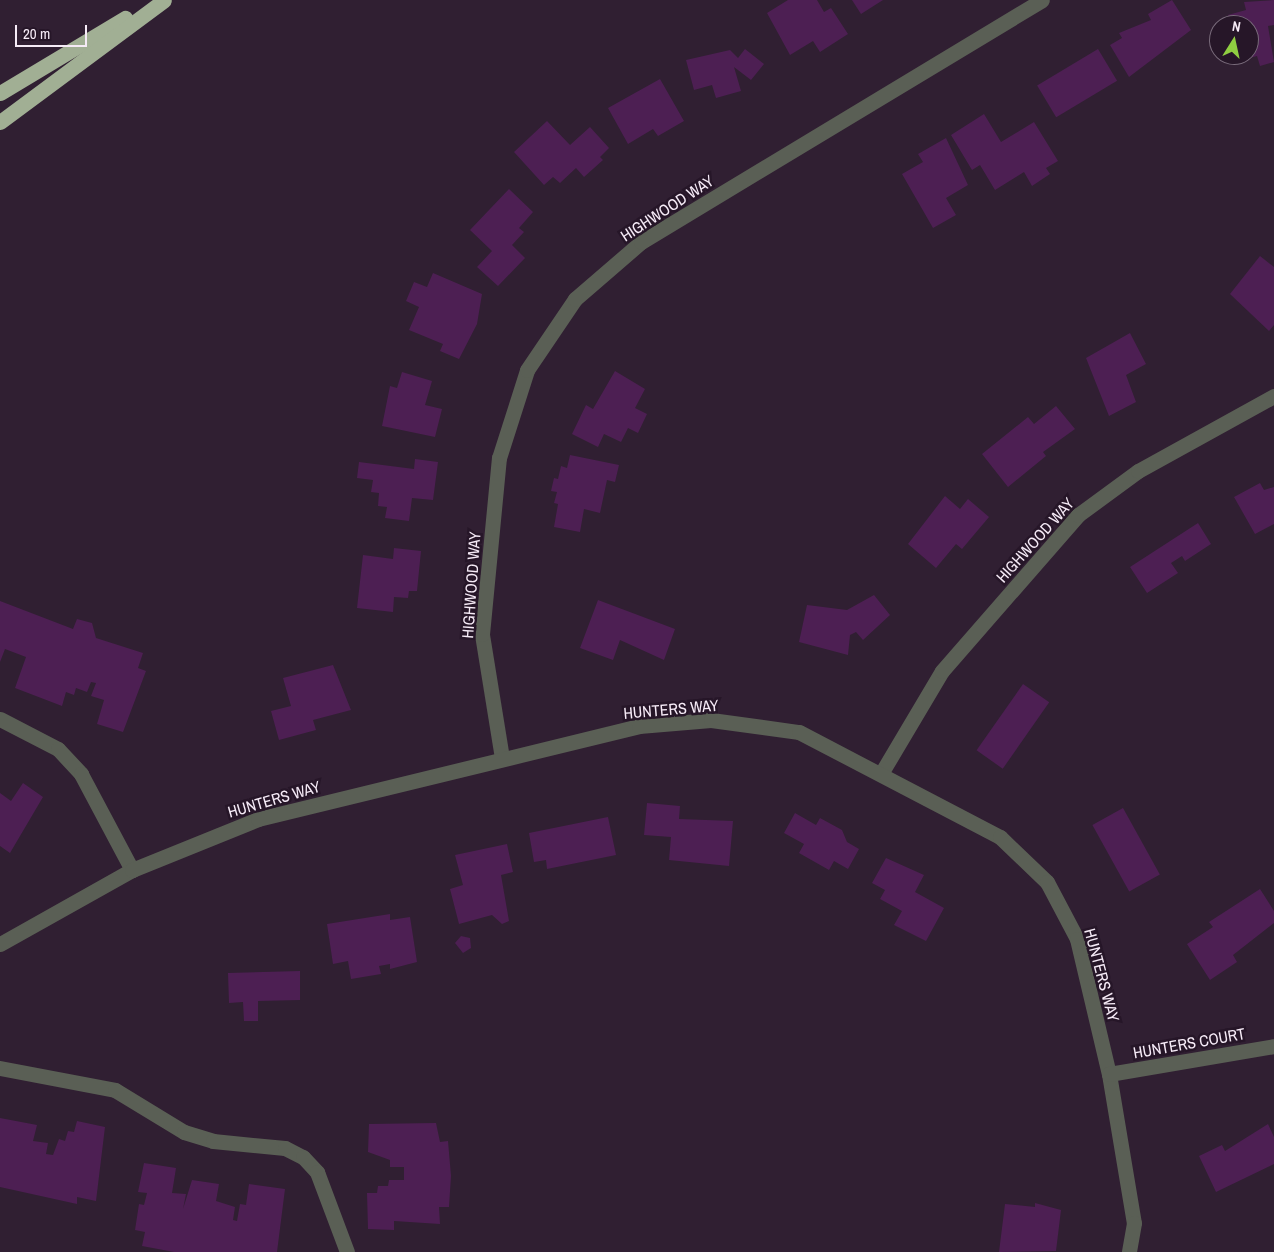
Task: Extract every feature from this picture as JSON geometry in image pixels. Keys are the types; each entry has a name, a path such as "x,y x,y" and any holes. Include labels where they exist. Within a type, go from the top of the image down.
{"highway":[{"path":"0,93 156,0"},
{"path":"0,122 164,0"}],"street":[{"name":"HIGHWOOD WAY","path":"502,758 482,634 500,458 527,370 575,299 641,242 1042,0"},
{"name":"HIGHWOOD WAY","path":"882,772 942,671 1078,515 1138,470 1274,396"},
{"path":"0,719 58,748 81,774 132,870"},
{"name":"HUNTERS WAY","path":"0,944 132,870 258,819 638,726 711,720 799,732 882,772 1000,837 1047,882 1077,939 1109,1074 1134,1223 1129,1252"},
{"name":"HUNTERS COURT","path":"1109,1074 1274,1046"},
{"path":"0,1068 115,1090 184,1132 213,1141 285,1148 304,1157 317,1172 347,1252"}],"building":[{"path":"788,0 817,0 824,12 831,8 848,34 820,52 813,41 790,55 767,13"},
{"path":"852,0 883,0 861,14"},
{"path":"1172,0 1191,30 1129,77 1110,45 1122,38 1119,33 1151,20 1148,14"},
{"path":"1274,0 1274,25 1268,26 1274,62 1260,66 1259,15 1228,15 1246,10 1244,2"},
{"path":"745,49 764,64 751,80 734,67 741,91 716,98 712,85 694,90 686,60 730,50 738,58"},
{"path":"1098,49 1117,81 1056,117 1037,86"},
{"path":"660,79 684,121 658,136 653,129 628,144 608,108"},
{"path":"984,114 1001,142 1034,122 1058,161 1046,168 1050,174 1032,186 1024,172 995,190 980,165 972,170 951,135"},
{"path":"547,121 570,145 590,127 609,148 600,157 603,160 584,177 576,168 560,183 553,177 544,185 514,152"},
{"path":"946,138 968,185 946,198 956,215 933,228 902,174 923,162 918,154"},
{"path":"509,189 533,212 519,228 524,232 512,245 525,258 498,286 477,267 492,251 470,230"},
{"path":"1260,256 1274,267 1274,325 1269,331 1230,294"},
{"path":"433,273 482,294 477,324 459,359 440,351 443,344 409,330 419,307 406,301 414,282 427,287"},
{"path":"1130,333 1146,364 1126,375 1136,402 1109,416 1086,358"},
{"path":"615,371 645,389 635,408 647,414 638,433 628,428 621,442 604,434 598,447 572,434 586,405 593,409"},
{"path":"402,372 432,381 425,405 442,409 435,437 382,426 390,386 397,388"},
{"path":"1056,406 1075,429 1043,452 1046,456 1008,487 982,454 1028,417 1034,424"},
{"path":"570,455 619,465 615,482 607,480 600,513 584,509 580,532 554,527 558,504 554,503 557,492 551,491 554,478 558,479 561,466 567,468"},
{"path":"415,459 438,462 433,500 412,498 409,521 385,518 387,507 378,506 379,493 371,492 373,480 357,478 359,462 414,469"},
{"path":"1260,483 1264,490 1274,487 1274,524 1255,534 1234,497"},
{"path":"945,496 960,509 968,499 989,517 962,549 956,544 936,568 908,544"},
{"path":"1198,523 1211,544 1185,561 1182,556 1171,563 1178,573 1147,593 1130,567"},
{"path":"394,548 421,551 417,591 409,591 408,598 394,597 393,612 357,608 363,555 393,559"},
{"path":"874,595 890,615 863,640 856,632 850,635 848,655 799,642 807,605 847,610"},
{"path":"598,600 675,629 664,660 620,640 613,660 580,648"},
{"path":"0,601 73,629 77,619 92,623 96,638 143,653 138,668 146,671 123,732 97,724 104,700 91,696 96,683 91,682 87,692 76,688 74,695 66,692 62,706 15,688 26,657 5,649 0,662"},
{"path":"333,665 351,710 313,720 316,730 279,740 271,711 291,706 283,678"},
{"path":"1023,684 1049,702 1003,769 977,750"},
{"path":"23,783 43,797 10,853 0,846 0,793 11,801"},
{"path":"647,803 680,806 679,819 733,821 729,866 669,860 671,837 644,835"},
{"path":"1123,808 1160,874 1129,891 1092,825"},
{"path":"795,813 816,825 820,818 842,830 847,842 859,849 848,869 834,861 829,870 799,853 804,844 784,833"},
{"path":"608,817 616,855 547,869 546,860 534,862 529,833"},
{"path":"507,844 513,872 501,875 509,921 502,924 492,915 459,924 450,889 463,885 455,855"},
{"path":"886,858 924,875 915,892 944,908 926,941 894,925 902,911 880,899 885,890 872,883"},
{"path":"1260,889 1274,911 1274,923 1233,955 1237,962 1210,980 1187,944 1213,927 1209,922"},
{"path":"390,914 390,920 410,917 417,962 390,969 390,964 379,966 381,974 351,979 348,961 333,964 327,924"},
{"path":"461,936 470,938 471,948 463,953 455,943"},
{"path":"300,971 300,1000 258,1001 258,1021 244,1021 243,1002 229,1003 228,973"},
{"path":"0,1118 37,1125 33,1141 48,1143 46,1154 53,1155 59,1139 65,1141 68,1131 74,1132 77,1121 105,1127 96,1201 77,1197 77,1204 0,1187"},
{"path":"436,1123 440,1142 448,1141 451,1176 449,1207 439,1207 440,1224 394,1221 394,1230 368,1229 367,1193 377,1193 378,1186 388,1186 389,1180 404,1180 404,1167 390,1167 390,1160 368,1152 369,1124"},
{"path":"1268,1124 1274,1137 1274,1164 1216,1192 1199,1156 1222,1145 1225,1151"},
{"path":"144,1163 176,1168 172,1193 186,1194 183,1209 192,1180 219,1184 216,1201 235,1207 233,1220 237,1221 240,1204 246,1205 249,1184 285,1189 277,1252 174,1252 142,1246 145,1232 135,1230 139,1204 144,1205 147,1193 138,1192"},
{"path":"1035,1203 1061,1210 1056,1251 999,1252 1005,1204 1035,1207"}]}
